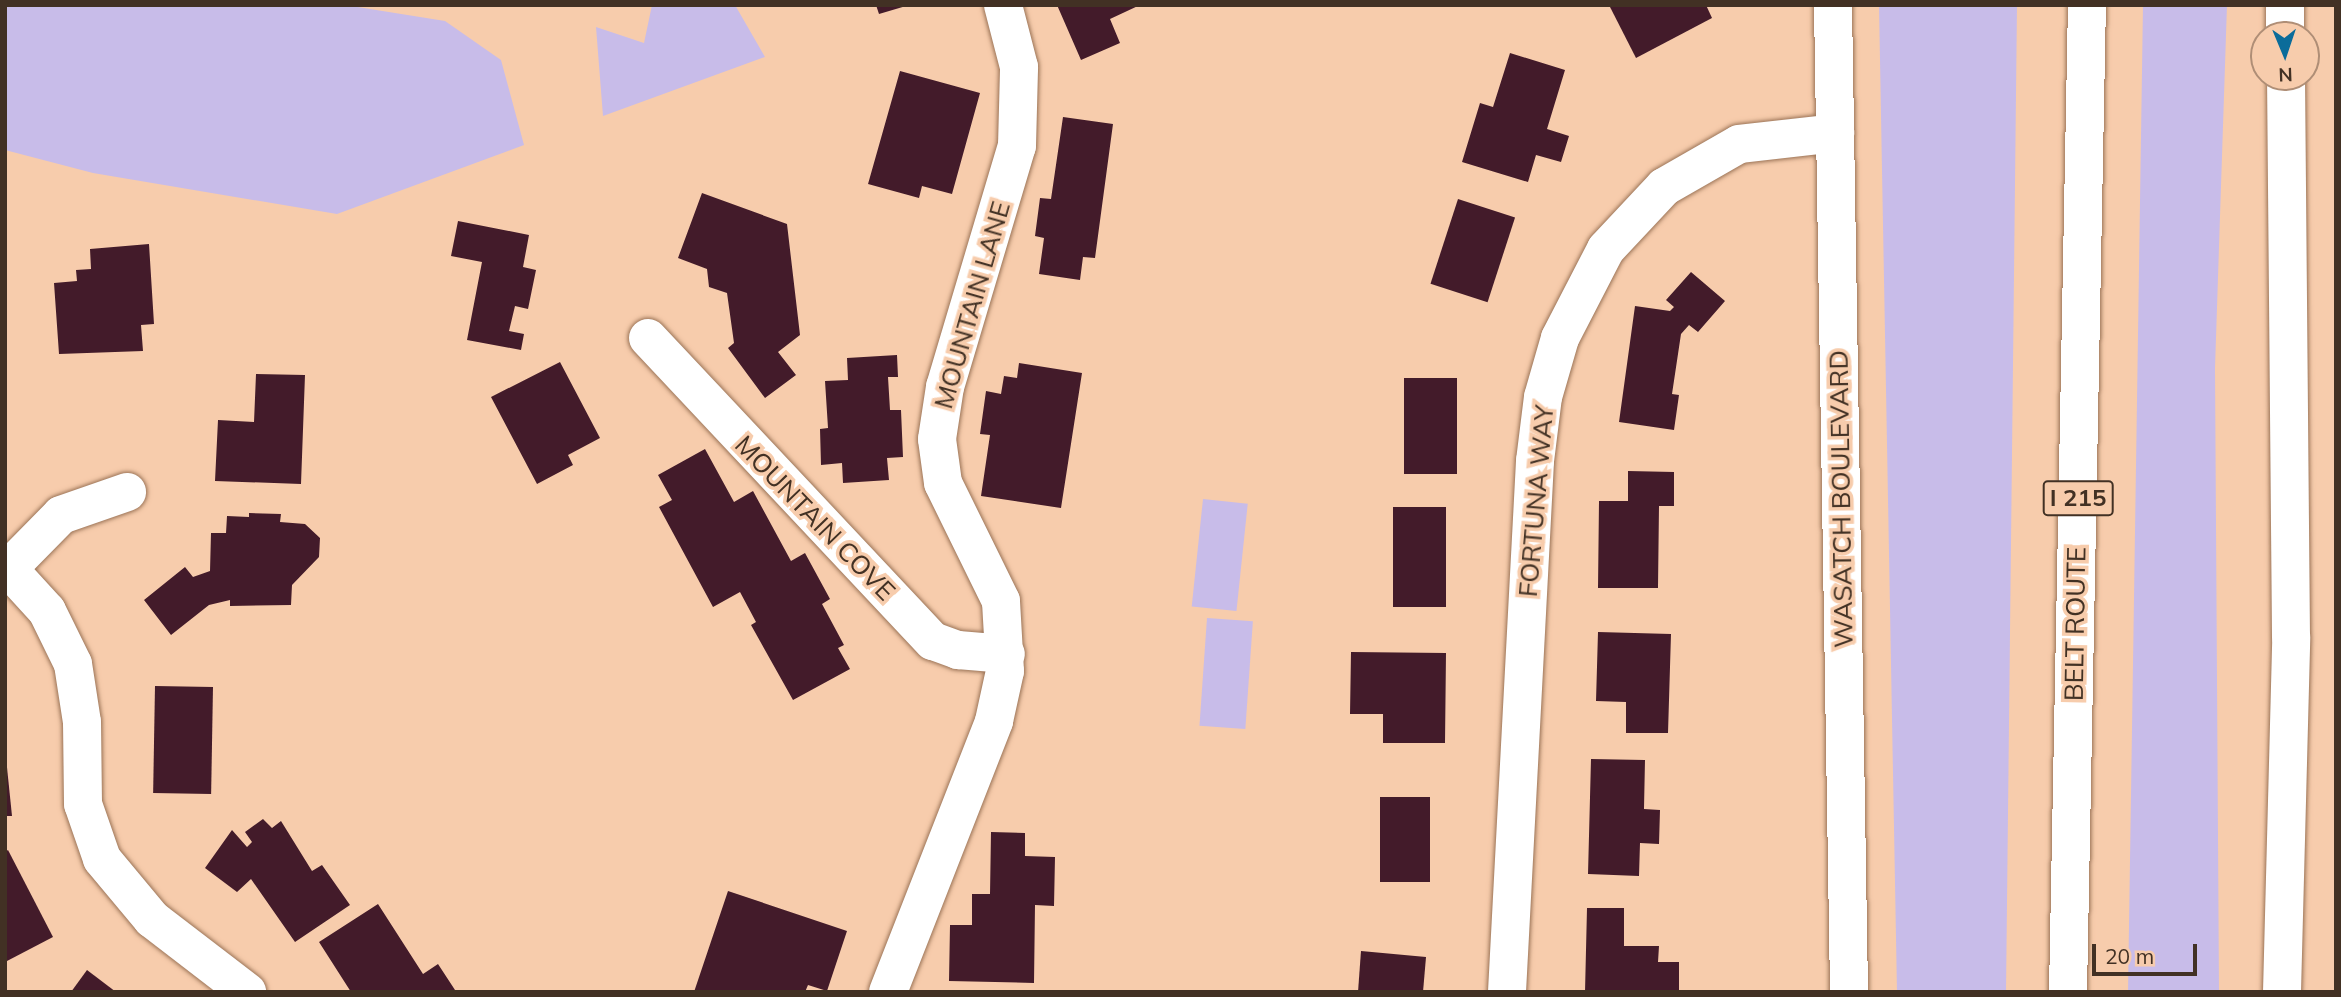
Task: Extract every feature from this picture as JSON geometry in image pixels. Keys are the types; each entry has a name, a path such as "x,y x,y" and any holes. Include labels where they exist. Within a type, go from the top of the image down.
{"main road":[{"name":"MOUNTAIN LANE","path":"888,992 997,712 1006,654 1001,601 943,483 937,439 945,387 1017,146 1018,67 1003,5"},
{"name":"WASATCH BOULEVARD","path":"1833,5 1849,992"},
{"name":"BELT ROUTE","path":"2068,992 2087,5"},
{"path":"2282,992 2291,638 2286,91"},
{"name":"FORTUNA WAY","path":"1507,992 1537,439 1560,338 1606,249 1664,187 1740,144 1835,133"},
{"name":"MOUNTAIN COVE","path":"648,338 933,641 958,650 1006,654"},
{"path":"127,492 50,521 7,566 47,611 73,664 82,722 83,804 102,859 135,904 247,992"}],"shaded area":[{"path":"5,5 345,5 445,21 501,60 524,145 337,214 93,173 5,150"},
{"path":"652,5 735,5 765,57 603,116 596,27 644,43"},
{"path":"1879,5 2017,5 2006,992 1897,992"},
{"path":"2143,5 2227,5 2215,368 2219,992 2128,992"},
{"path":"1203,499 1248,504 1236,611 1192,606"},
{"path":"1207,618 1253,621 1245,729 1199,726"}],"building":[{"path":"876,5 906,5 906,6 879,14"},
{"path":"1057,5 1140,5 1110,19 1120,43 1081,60"},
{"path":"1609,5 1706,5 1712,18 1636,58"},
{"path":"1510,53 1565,70 1547,129 1569,136 1561,162 1536,155 1528,182 1462,162 1480,103 1493,107"},
{"path":"900,71 980,93 952,194 922,186 919,198 868,184"},
{"path":"1063,117 1113,124 1095,258 1083,257 1080,280 1039,274 1044,238 1035,236 1040,198 1051,199"},
{"path":"702,193 787,224 800,335 778,352 796,375 765,398 728,348 734,343 727,293 709,287 707,269 678,258"},
{"path":"1458,199 1515,218 1488,302 1430,284"},
{"path":"458,221 529,235 523,267 536,270 528,309 515,306 509,331 524,334 521,350 467,340 482,262 451,256"},
{"path":"149,244 154,324 141,325 143,351 59,354 54,283 77,281 76,270 91,269 90,249"},
{"path":"1691,272 1725,301 1698,332 1689,325 1681,334 1672,394 1679,395 1674,430 1619,422 1635,306 1670,311 1674,307 1666,300"},
{"path":"897,355 898,377 888,377 890,410 901,410 903,457 887,458 889,480 843,483 842,463 821,465 820,429 828,428 825,381 848,380 847,358"},
{"path":"560,362 600,438 568,455 573,465 537,484 491,397"},
{"path":"1019,363 1082,373 1061,508 981,496 990,435 980,434 986,391 1001,394 1004,376 1017,378"},
{"path":"256,374 305,375 301,484 215,481 218,420 254,422"},
{"path":"1404,378 1457,378 1457,474 1404,474"},
{"path":"705,449 734,502 753,491 791,561 805,553 830,599 822,604 844,645 838,648 850,669 793,700 751,625 756,622 740,592 713,607 659,507 672,500 658,475"},
{"path":"1628,471 1674,472 1674,506 1659,506 1658,588 1598,588 1599,501 1628,501"},
{"path":"1393,507 1446,507 1446,607 1393,607"},
{"path":"249,513 281,514 280,522 305,524 320,538 319,557 292,585 291,605 230,606 230,600 209,605 171,635 144,600 185,567 193,577 210,571 211,533 226,533 227,516 249,517"},
{"path":"1598,632 1671,634 1668,733 1626,733 1626,702 1596,701"},
{"path":"1351,652 1446,653 1445,743 1383,743 1383,714 1350,714"},
{"path":"155,686 213,687 211,794 153,793"},
{"path":"5,748 12,816 5,816"},
{"path":"1591,759 1645,760 1644,809 1660,810 1659,844 1640,843 1639,876 1588,874"},
{"path":"1380,797 1430,797 1430,882 1380,882"},
{"path":"263,819 272,828 281,821 312,871 322,865 350,905 295,942 251,879 237,892 205,868 232,830 247,847 252,842 245,832"},
{"path":"991,832 1025,833 1025,856 1055,857 1054,906 1035,905 1034,983 949,981 950,925 972,925 972,894 990,894"},
{"path":"8,850 53,937 7,961 5,852"},
{"path":"728,891 847,931 827,991 808,985 805,992 694,992"},
{"path":"378,904 423,974 438,964 455,990 351,992 319,942"},
{"path":"1587,908 1624,908 1624,946 1659,946 1658,962 1679,962 1679,992 1585,992"},
{"path":"1361,951 1426,957 1423,992 1358,992"},
{"path":"87,970 116,992 71,992"}]}
